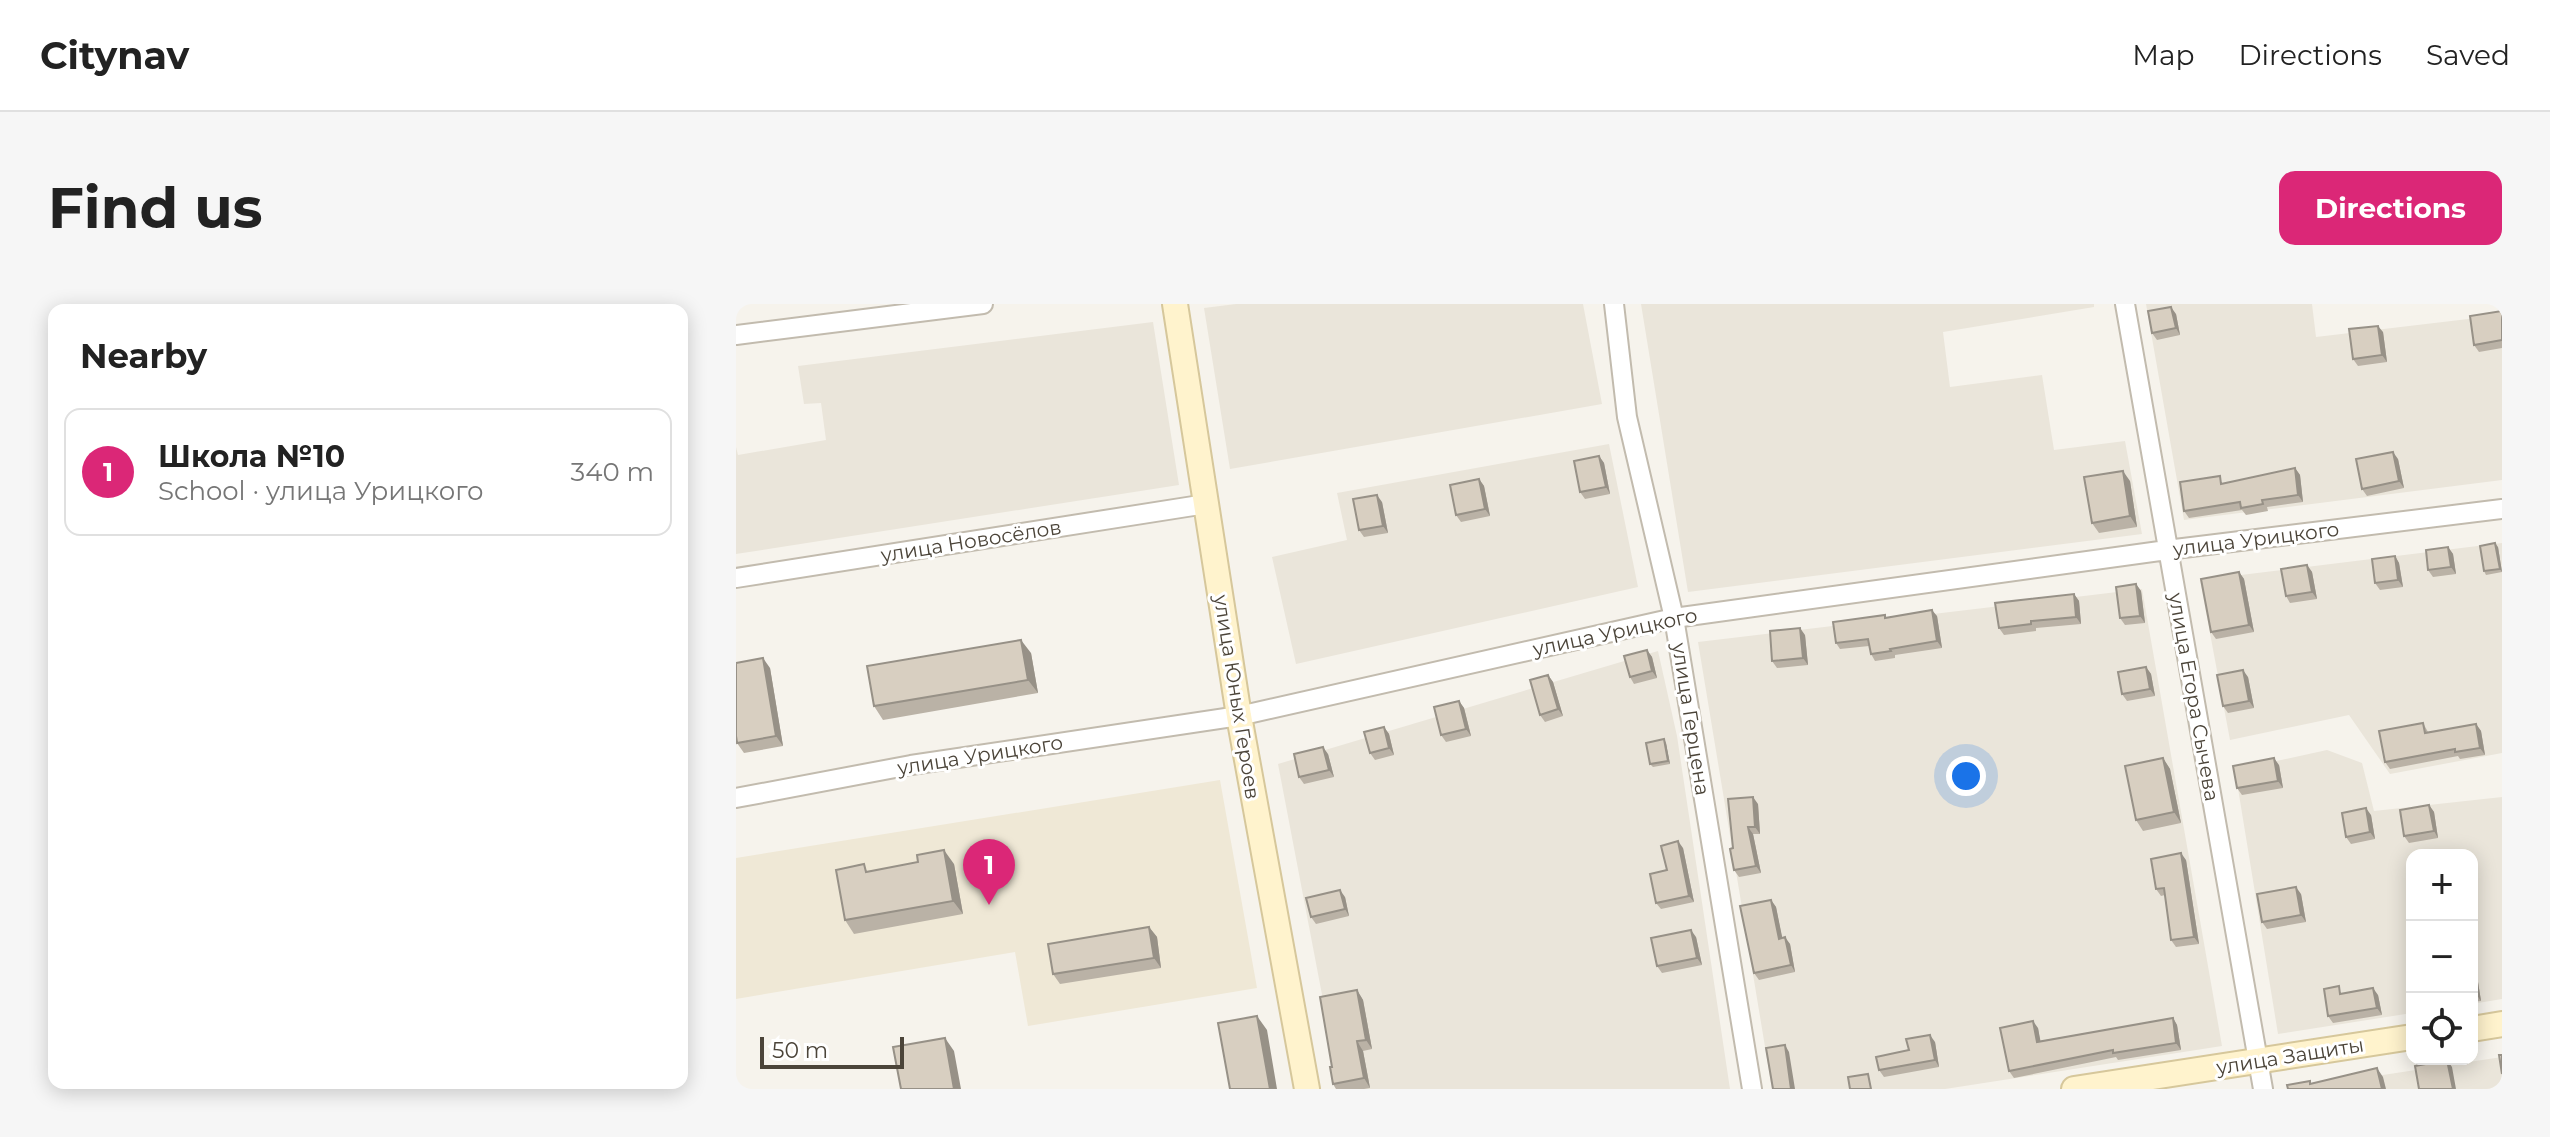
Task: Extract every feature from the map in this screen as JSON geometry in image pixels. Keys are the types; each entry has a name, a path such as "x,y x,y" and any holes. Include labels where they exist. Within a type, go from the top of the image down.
{"street":[{"path":"736,335 983,304"},
{"name":"улица Юных Героев","path":"1175,304 1239,716 1307,1089"},
{"name":"улица Герцена","path":"1614,304 1627,417 1674,618 1752,1089"},
{"name":"улица Егора Сычева","path":"2125,304 2263,1089"},
{"name":"улица Новосёлов","path":"736,578 1206,504"},
{"name":"улица Урицкого","path":"736,798 911,765 1239,716 1674,618 2167,550 2502,509"},
{"path":"2478,1028 2502,1024"},
{"name":"улица Защиты","path":"2074,1089 2406,1038"}],"shaded area":[{"path":"1236,304 1583,304 1602,404 1230,469 1204,308"},
{"path":"1641,304 2094,304 2094,307 1943,332 1950,387 2042,375 2054,450 2125,441 2142,534 1688,592"},
{"path":"2146,304 2312,304 2316,337 2502,315 2502,480 2184,520"},
{"path":"1153,322 1179,485 736,554 736,447 738,455 826,440 821,403 804,404 798,366"},
{"path":"1609,444 1638,587 1296,664 1272,557 1347,540 1337,493"},
{"path":"2502,543 2502,753 2390,774 2349,715 2230,740 2200,580"},
{"path":"2142,589 2222,1046 1945,1089 1772,1089 1698,642"},
{"path":"1658,651 1677,736 1730,1089 1340,1089 1278,764"},
{"path":"2327,750 2362,763 2374,811 2502,797 2502,999 2478,1003 2478,849 2406,849 2406,1014 2278,1034 2235,770"},
{"path":"1220,780 1257,988 1028,1026 1015,952 736,999 736,858"},
{"path":"2502,1057 2502,1089 2290,1089 2449,1065 2478,1065 2478,1061"}],"building":[{"path":"2171,307 2176,328 2152,333 2148,311"},
{"path":"2502,311 2502,340 2474,345 2470,316"},
{"path":"2378,326 2382,355 2353,359 2349,329"},
{"path":"2393,452 2399,481 2362,489 2356,459"},
{"path":"1599,456 1606,487 1580,492 1574,461"},
{"path":"2295,468 2298,495 2262,500 2263,504 2241,508 2240,502 2184,511 2180,482 2220,476 2221,484"},
{"path":"2123,471 2130,516 2092,523 2084,477"},
{"path":"1479,479 1485,509 1456,515 1450,485"},
{"path":"1377,495 1383,526 1359,530 1353,499"},
{"path":"2495,543 2500,569 2484,571 2480,546"},
{"path":"2448,547 2451,567 2428,570 2426,550"},
{"path":"2395,556 2398,580 2375,583 2372,559"},
{"path":"2307,565 2312,592 2286,596 2281,569"},
{"path":"2239,572 2249,625 2211,632 2201,579"},
{"path":"2136,584 2140,616 2120,618 2116,587"},
{"path":"2074,594 2076,617 2031,621 2031,624 1999,628 1995,603"},
{"path":"1932,610 1937,641 1871,654 1868,639 1836,643 1833,622"},
{"path":"1800,628 1803,658 1772,661 1770,631"},
{"path":"1021,640 1028,680 874,706 867,666"},
{"path":"1647,650 1652,671 1630,677 1624,656"},
{"path":"763,658 776,736 737,743 736,663"},
{"path":"2146,667 2150,689 2122,694 2118,672"},
{"path":"2243,670 2249,701 2223,706 2217,675"},
{"path":"1548,675 1558,709 1540,715 1530,680"},
{"path":"1459,701 1466,729 1441,735 1434,707"},
{"path":"2423,723 2425,733 2476,724 2480,748 2455,752 2455,749 2385,762 2379,731"},
{"path":"1384,727 1389,748 1370,753 1364,732"},
{"path":"1664,739 1668,761 1650,764 1646,743"},
{"path":"1323,747 1329,770 1299,777 1294,754"},
{"path":"2163,758 2174,812 2136,820 2125,766"},
{"path":"2274,758 2278,781 2237,788 2233,766"},
{"path":"1753,797 1755,827 1748,827 1756,866 1734,870 1728,799"},
{"path":"2429,805 2434,831 2404,836 2400,810"},
{"path":"2366,808 2370,832 2346,837 2342,813"},
{"path":"1678,841 1689,896 1656,903 1650,874 1667,870 1661,846"},
{"path":"944,850 953,901 845,920 836,870 864,864 866,872 918,862 917,855"},
{"path":"2181,853 2194,937 2171,940 2164,888 2156,889 2151,859"},
{"path":"2296,887 2301,915 2262,922 2257,894"},
{"path":"1340,890 1345,909 1311,917 1306,898"},
{"path":"1771,900 1779,939 1785,937 1791,965 1754,973 1740,906"},
{"path":"1149,927 1154,958 1053,974 1048,944"},
{"path":"1691,930 1697,958 1657,966 1651,938"},
{"path":"2339,986 2340,994 2373,988 2377,1008 2328,1016 2324,989"},
{"path":"1357,990 1366,1040 1357,1041 1364,1078 1333,1084 1320,997"},
{"path":"1257,1016 1270,1089 1230,1089 1218,1023"},
{"path":"2173,1018 2176,1043 2113,1053 2113,1050 2009,1071 2000,1028 2033,1021 2037,1042"},
{"path":"1930,1035 1935,1060 1879,1070 1876,1057 1909,1050 1906,1039"},
{"path":"945,1038 954,1089 901,1089 893,1047"},
{"path":"1785,1045 1791,1089 1773,1089 1766,1048"},
{"path":"2448,1065 2453,1089 2419,1089 2415,1066"},
{"path":"2377,1068 2382,1089 2288,1089 2287,1085 2310,1081 2310,1084"},
{"path":"1868,1074 1871,1089 1850,1089 1848,1077"}],"place":[{"name":"Школа №10","path":"989,905"}]}
